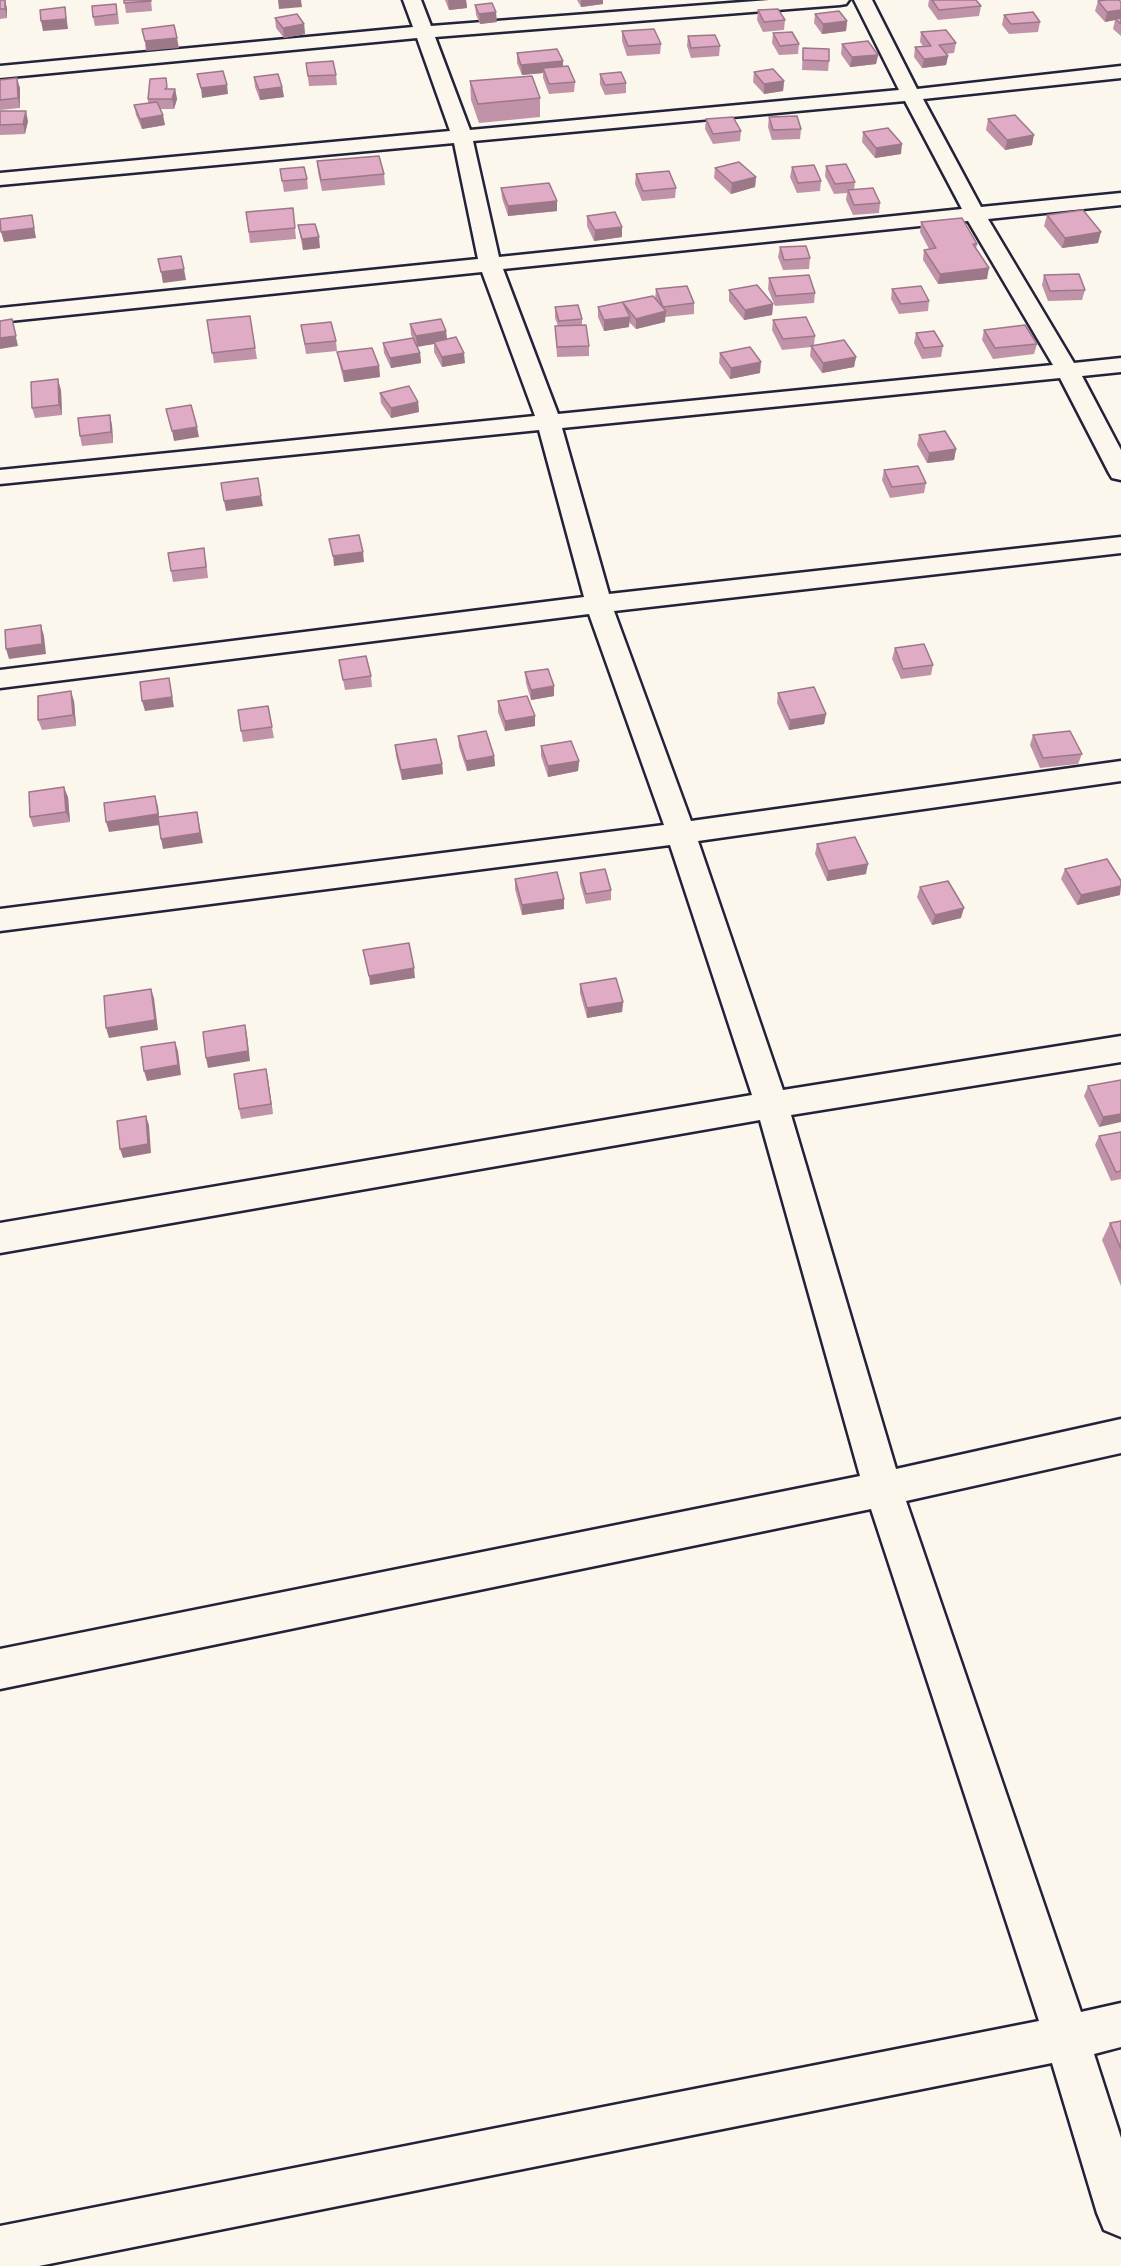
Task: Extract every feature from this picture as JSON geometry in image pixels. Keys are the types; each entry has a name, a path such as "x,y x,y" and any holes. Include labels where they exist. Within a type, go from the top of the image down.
{"street":[{"path":"412,0 462,136 490,263 549,423 599,604 681,833 772,1105 883,1489 1067,2038 1121,2213"},
{"path":"0,72 422,32 840,0"},
{"path":"863,0 911,96 975,214 1067,370 1121,473"},
{"path":"0,180 911,96 1121,72"},
{"path":"0,315 1121,199"},
{"path":"0,477 1121,365"},
{"path":"0,679 599,604 1121,545"},
{"path":"0,920 681,833 1121,771"},
{"path":"0,1238 772,1105 1121,1049"},
{"path":"0,1669 883,1489 1121,1436"},
{"path":"0,2250 1067,2038 1121,2025"}],"building":[{"path":"0,0 5,0 5,9 0,9"},
{"path":"124,0 151,0 151,1 124,3"},
{"path":"932,0 976,0 981,6 939,10"},
{"path":"1119,0 1121,10 1107,12 1098,1"},
{"path":"492,3 496,12 479,14 475,5"},
{"path":"116,4 117,14 93,17 92,6"},
{"path":"65,7 66,19 41,21 40,10"},
{"path":"778,9 785,20 764,22 758,10"},
{"path":"839,11 847,21 823,24 815,14"},
{"path":"1033,12 1040,22 1011,24 1004,15"},
{"path":"297,14 304,24 283,28 275,18"},
{"path":"174,25 177,38 145,41 142,29"},
{"path":"654,29 661,44 628,46 622,31"},
{"path":"946,30 956,43 939,45 948,56 924,59 915,47 931,46 921,32"},
{"path":"792,32 799,44 780,46 773,33"},
{"path":"715,35 720,46 691,48 688,36"},
{"path":"868,41 878,55 852,57 842,44"},
{"path":"803,48 829,49 829,61 803,60"},
{"path":"557,49 563,61 521,65 517,53"},
{"path":"333,61 336,75 308,76 306,63"},
{"path":"568,66 575,82 549,84 543,68"},
{"path":"773,69 784,81 764,84 754,72"},
{"path":"223,71 227,85 201,88 197,74"},
{"path":"621,72 626,83 605,85 600,74"},
{"path":"278,74 282,87 259,90 254,77"},
{"path":"532,76 540,98 478,104 470,81"},
{"path":"17,78 18,98 0,100 0,80"},
{"path":"166,78 167,87 165,89 175,89 172,99 148,99 150,79"},
{"path":"157,102 163,115 140,119 134,105"},
{"path":"0,111 26,111 23,124 0,125"},
{"path":"1015,115 1034,135 1007,140 988,119"},
{"path":"797,116 801,129 773,130 769,117"},
{"path":"733,117 741,131 713,134 706,119"},
{"path":"888,128 902,144 876,148 863,132"},
{"path":"379,156 384,174 321,180 317,161"},
{"path":"739,162 756,177 732,183 715,168"},
{"path":"846,164 855,182 835,184 826,166"},
{"path":"814,165 821,181 798,183 792,167"},
{"path":"304,167 307,179 282,181 280,169"},
{"path":"669,171 676,188 643,191 636,174"},
{"path":"549,183 557,201 508,206 501,188"},
{"path":"873,188 880,203 854,205 848,190"},
{"path":"293,208 295,228 249,232 246,212"},
{"path":"1083,210 1101,232 1065,238 1047,215"},
{"path":"615,212 622,227 595,230 587,216"},
{"path":"32,215 34,228 1,232 0,219"},
{"path":"962,218 977,244 973,244 989,268 940,274 924,250 936,248 921,222"},
{"path":"315,224 319,237 302,239 298,225"},
{"path":"806,246 810,258 784,260 780,247"},
{"path":"181,256 184,269 161,272 158,259"},
{"path":"1079,274 1085,290 1050,291 1044,275"},
{"path":"809,275 815,293 776,296 769,278"},
{"path":"757,285 773,304 745,310 729,290"},
{"path":"687,286 694,303 663,307 656,289"},
{"path":"921,286 929,301 901,304 892,289"},
{"path":"653,296 666,311 636,319 623,303 630,317 604,320 598,307"},
{"path":"578,305 582,319 559,321 555,307"},
{"path":"250,316 255,348 212,353 207,320"},
{"path":"806,317 815,336 783,339 773,320"},
{"path":"12,319 16,336 0,338 0,321"},
{"path":"441,319 446,331 416,336 410,324"},
{"path":"331,322 336,341 305,344 301,325"},
{"path":"586,325 589,346 557,347 555,326"},
{"path":"1025,325 1037,344 995,348 984,330"},
{"path":"934,331 943,346 924,348 916,333"},
{"path":"456,337 464,353 442,357 434,342"},
{"path":"413,338 420,353 390,358 383,343"},
{"path":"844,340 856,357 823,363 811,346"},
{"path":"750,347 761,362 731,368 720,353"},
{"path":"372,348 379,366 343,371 337,352"},
{"path":"58,379 59,405 32,408 31,382"},
{"path":"409,386 418,402 391,408 380,393"},
{"path":"191,405 197,427 172,431 166,409"},
{"path":"110,415 111,432 80,436 78,418"},
{"path":"945,431 956,449 929,453 919,435"},
{"path":"918,466 926,483 892,487 884,470"},
{"path":"258,478 261,496 224,501 221,483"},
{"path":"359,535 363,552 333,556 329,539"},
{"path":"204,548 206,567 171,571 168,553"},
{"path":"41,625 42,644 6,649 5,630"},
{"path":"924,644 933,665 903,669 895,648"},
{"path":"366,656 371,676 343,680 339,660"},
{"path":"548,669 554,686 531,690 525,672"},
{"path":"169,678 172,697 142,701 140,682"},
{"path":"814,687 826,714 790,720 778,693"},
{"path":"71,691 73,715 38,720 38,696"},
{"path":"527,696 535,716 505,721 498,701"},
{"path":"268,706 272,727 241,731 238,710"},
{"path":"486,731 494,756 466,761 458,736"},
{"path":"1070,731 1082,754 1043,758 1033,735"},
{"path":"436,739 442,764 401,770 395,745"},
{"path":"571,741 579,761 548,766 541,746"},
{"path":"64,787 66,812 30,817 29,792"},
{"path":"155,796 158,814 106,822 104,803"},
{"path":"197,812 200,833 161,839 158,817"},
{"path":"855,837 868,864 828,871 817,844"},
{"path":"1107,859 1121,881 1121,886 1081,895 1065,869"},
{"path":"605,869 611,890 586,894 580,873"},
{"path":"557,872 564,899 522,905 515,879"},
{"path":"948,881 964,908 935,915 920,887"},
{"path":"409,943 414,968 369,976 363,950"},
{"path":"616,978 623,1002 587,1008 580,984"},
{"path":"151,989 155,1020 106,1028 104,996"},
{"path":"245,1025 248,1051 206,1058 203,1032"},
{"path":"175,1042 178,1065 144,1071 141,1047"},
{"path":"266,1069 271,1104 239,1109 234,1074"},
{"path":"1121,1080 1121,1114 1103,1117 1088,1086"},
{"path":"146,1116 148,1144 120,1149 117,1121"},
{"path":"1121,1132 1121,1171 1116,1172 1099,1136"},
{"path":"1121,1221 1121,1249 1110,1223"}]}
